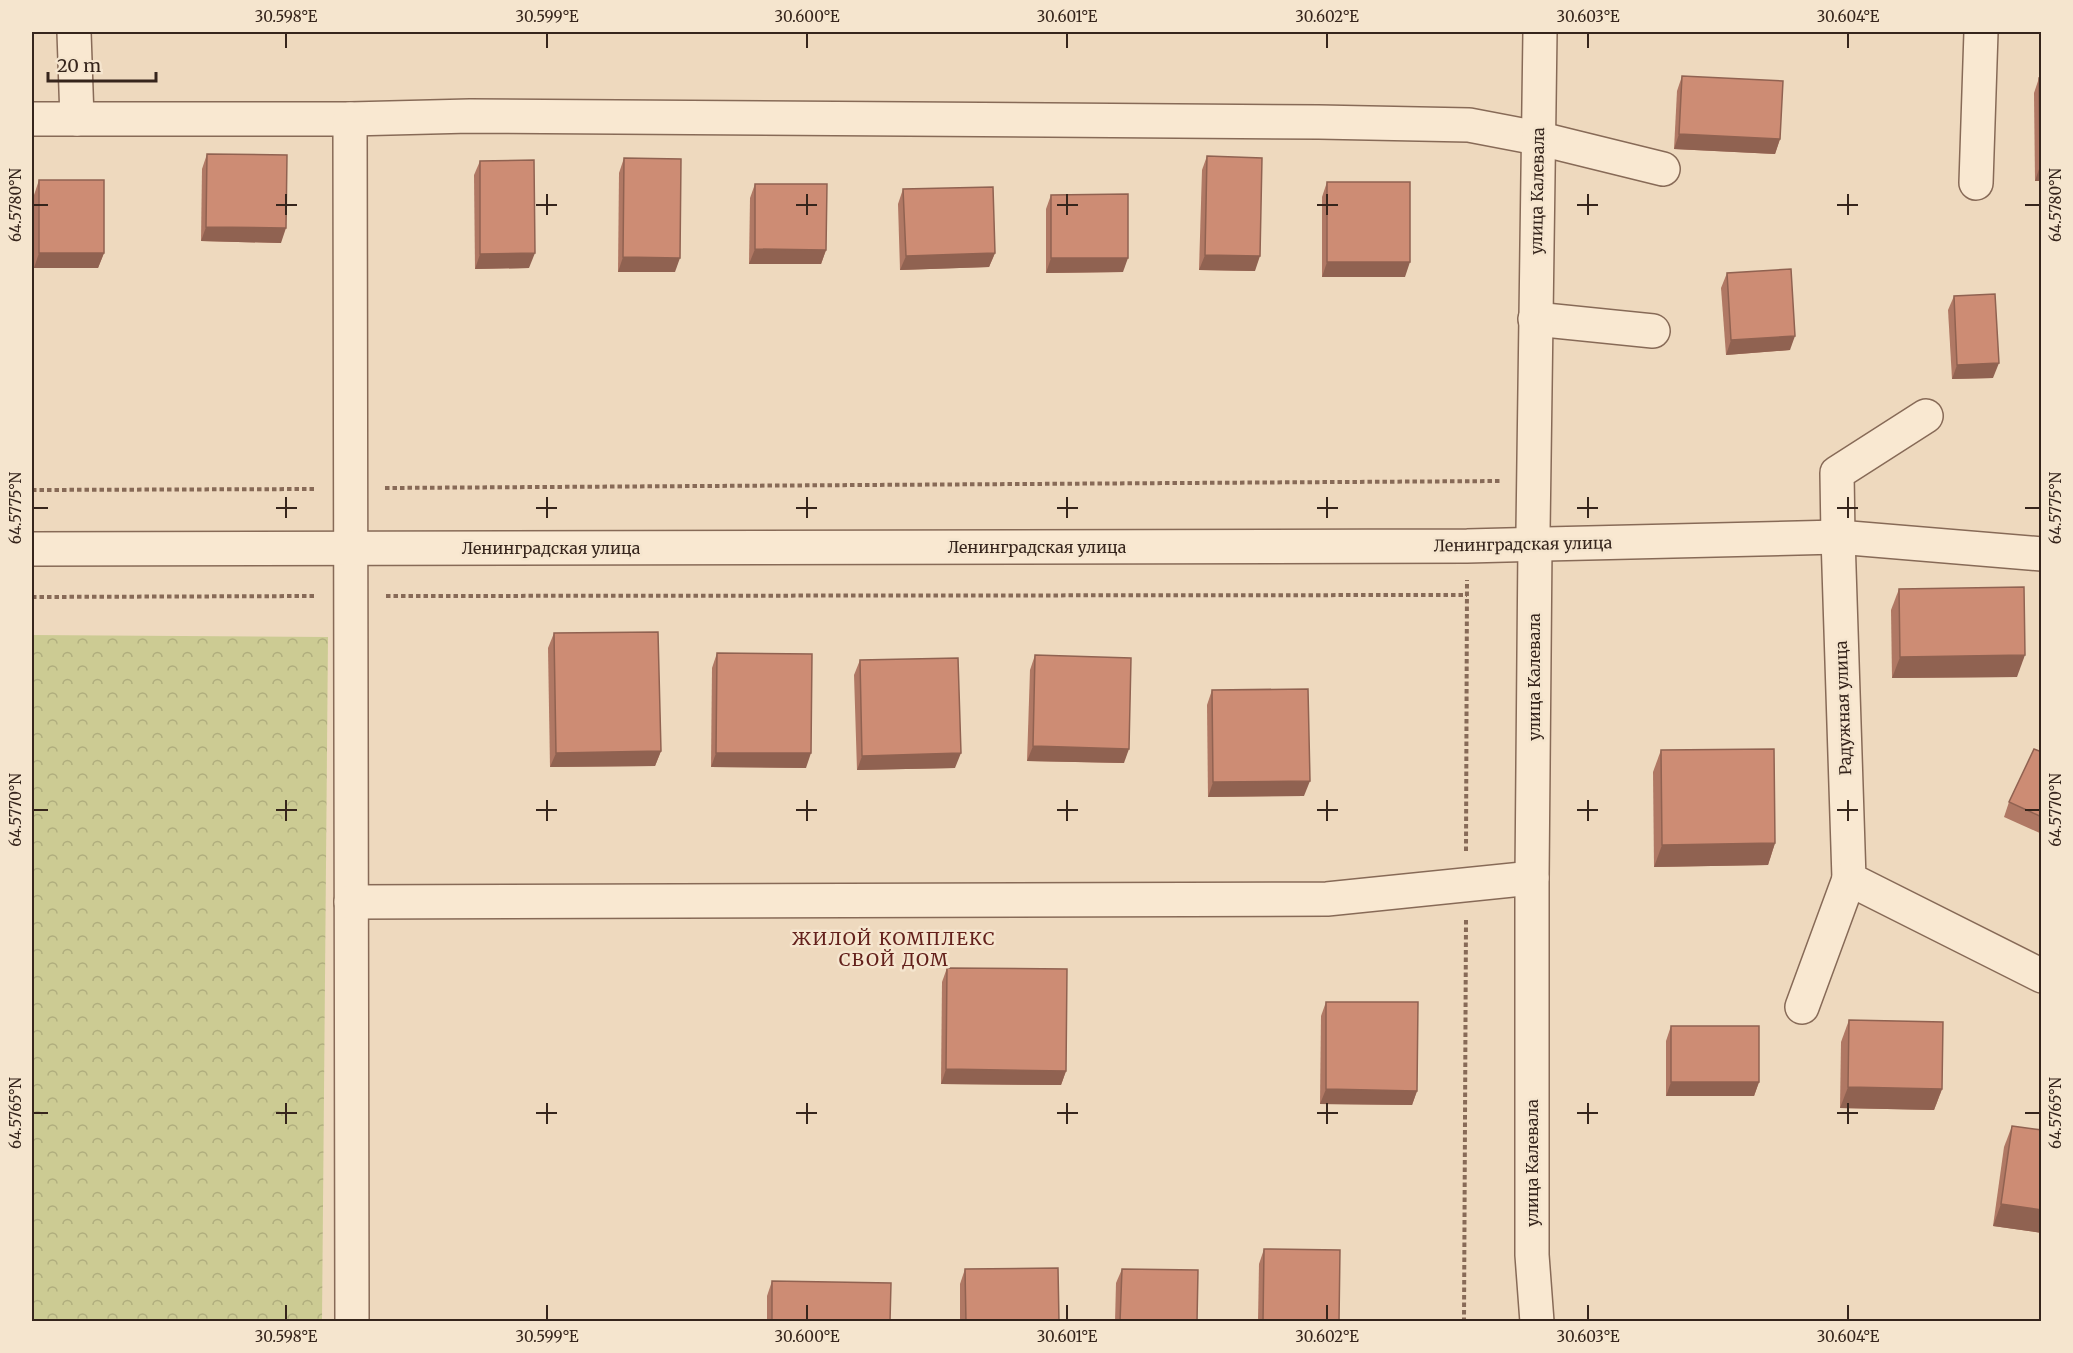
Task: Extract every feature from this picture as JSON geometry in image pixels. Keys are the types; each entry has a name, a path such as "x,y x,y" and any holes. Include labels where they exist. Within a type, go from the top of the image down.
{"street":[{"path":"74,32 76,119"},
{"name":"улица Калевала","path":"1537,1322 1532,1255 1532,878 1535,319 1540,32"},
{"path":"1976,183 1981,32"},
{"path":"32,119 350,119 470,116 1469,125 1537,138 1663,169"},
{"path":"350,119 352,1322"},
{"path":"1535,319 1653,331"},
{"name":"Радужная улица","path":"1849,879 1837,473 1926,416"},
{"name":"Ленинградская улица","path":"32,549 1467,546 1838,537 2042,554"},
{"path":"351,902 1327,899 1532,878"},
{"path":"1802,1007 1849,879 2042,976"}],"path":[{"path":"32,490 1534,481"},
{"path":"1464,1322 1467,546"},
{"path":"32,597 1467,595"}],"green space":[{"path":"32,635 328,637 322,1321 32,1321"}],"building":[{"path":"1682,76 1783,81 1780,139 1679,134"},
{"path":"2039,78 2042,78 2042,166 2040,166"},
{"path":"207,154 287,155 286,228 206,227"},
{"path":"1207,156 1262,158 1260,256 1205,255"},
{"path":"624,158 681,159 680,258 623,257"},
{"path":"534,160 535,253 480,254 480,161"},
{"path":"39,180 104,180 104,253 39,253"},
{"path":"1327,182 1410,182 1410,262 1327,262"},
{"path":"755,184 827,184 826,250 755,249"},
{"path":"993,187 995,253 906,256 903,189"},
{"path":"1128,194 1128,258 1051,258 1051,195"},
{"path":"1791,269 1795,336 1731,340 1727,273"},
{"path":"1995,294 1999,363 1957,365 1954,296"},
{"path":"2024,587 2025,655 1900,657 1899,589"},
{"path":"658,632 661,751 556,753 554,633"},
{"path":"717,653 812,654 811,753 716,753"},
{"path":"1035,655 1131,658 1129,749 1033,746"},
{"path":"958,658 961,753 862,756 860,660"},
{"path":"1308,689 1310,781 1213,782 1212,690"},
{"path":"1774,749 1775,843 1662,845 1661,750"},
{"path":"2034,749 2042,752 2042,817 2009,802"},
{"path":"947,968 1067,969 1066,1071 946,1069"},
{"path":"1326,1002 1418,1002 1417,1091 1326,1089"},
{"path":"1849,1020 1943,1022 1942,1089 1848,1087"},
{"path":"1671,1026 1759,1026 1759,1082 1671,1082"},
{"path":"2012,1126 2042,1130 2042,1210 2001,1204"},
{"path":"1264,1249 1340,1250 1339,1322 1263,1322"},
{"path":"1058,1268 1059,1322 966,1322 965,1269"},
{"path":"1122,1269 1198,1270 1197,1322 1120,1322"},
{"path":"772,1281 891,1283 890,1322 772,1322"}],"district":[{"name":"ЖИЛОЙ КОМПЛЕКС СВОЙ ДОМ","path":"894,948"}]}
